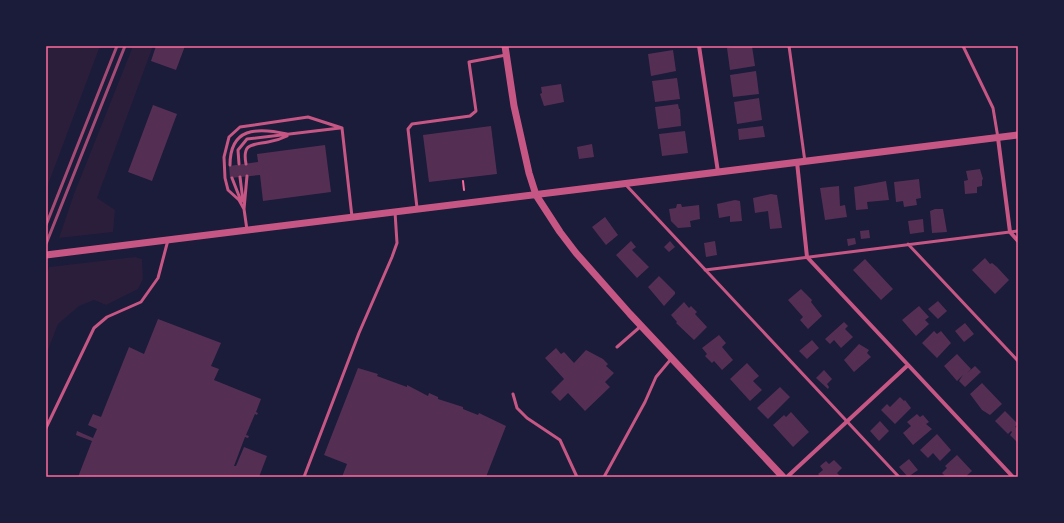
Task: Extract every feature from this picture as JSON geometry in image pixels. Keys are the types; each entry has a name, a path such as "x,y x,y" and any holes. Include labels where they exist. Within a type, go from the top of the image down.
{"street":[{"path":"505,46 524,151 536,195 576,253 641,326 783,477"},
{"path":"699,46 718,172"},
{"path":"46,255 1018,135"},
{"path":"998,138 1010,232 1018,241"},
{"path":"797,162 808,257 1013,477"},
{"path":"787,477 908,365"}],"lane":[{"path":"789,46 804,162"},
{"path":"963,46 993,108 998,138"},
{"path":"417,209 408,129 412,124 470,116 476,111 469,62 506,55"},
{"path":"244,209 239,200 228,190 224,168 225,151 229,137 240,127 308,117 342,128"},
{"path":"239,164 238,150 242,143 247,139 342,128"},
{"path":"342,128 352,217"},
{"path":"230,165 233,145 236,139 242,135 268,130 290,134"},
{"path":"246,164 245,152 252,144 276,140 290,134"},
{"path":"244,209 247,176"},
{"path":"240,177 246,230"},
{"path":"232,178 244,209"},
{"path":"625,184 899,477"},
{"path":"304,477 359,334 397,243 395,212"},
{"path":"705,270 1018,231"},
{"path":"46,428 94,328 106,317 141,302 158,278 168,240"},
{"path":"908,244 1018,361"},
{"path":"617,347 641,326"},
{"path":"604,477 646,402 656,377 672,358"},
{"path":"513,394 517,408 527,418 560,440 577,477"}],"path":[{"path":"463,181 464,190"}],"shaded area":[{"path":"46,46 100,46 46,190"},
{"path":"133,46 153,46 97,198 115,210 113,232 59,238 74,194"},
{"path":"135,257 142,259 143,279 138,289 106,305 94,300 79,306 58,324 46,355 46,277 49,267"}],"building":[{"path":"156,46 185,46 176,70 151,61"},
{"path":"752,46 755,66 730,70 727,48"},
{"path":"673,50 676,71 651,76 648,54"},
{"path":"756,71 759,94 733,97 730,75"},
{"path":"677,78 680,99 655,102 652,81"},
{"path":"561,84 564,102 544,106 540,94 542,93 541,87"},
{"path":"759,98 762,120 737,124 734,102"},
{"path":"678,104 680,109 681,126 658,129 655,107"},
{"path":"153,105 177,114 152,181 128,172"},
{"path":"491,126 497,174 429,182 423,135"},
{"path":"763,126 765,137 739,140 738,129"},
{"path":"685,131 688,153 662,156 659,134"},
{"path":"592,144 594,157 579,159 577,147"},
{"path":"325,145 331,192 263,201 260,175 230,178 229,166 258,162 257,154"},
{"path":"980,169 983,179 982,186 977,187 977,193 965,194 964,181 968,180 966,171"},
{"path":"919,179 921,198 916,199 917,205 904,207 903,201 896,202 894,182"},
{"path":"886,181 889,200 867,202 868,209 856,210 854,187"},
{"path":"839,186 840,206 845,205 847,217 825,220 820,188"},
{"path":"771,194 777,195 782,228 770,229 768,211 755,213 753,198"},
{"path":"735,200 740,201 742,221 730,222 730,216 719,218 717,204"},
{"path":"677,204 681,204 682,207 699,205 700,219 690,221 691,227 678,228 671,221 669,209 676,208"},
{"path":"935,209 943,209 947,232 932,233 930,211"},
{"path":"605,217 618,235 606,245 592,227"},
{"path":"923,219 924,232 910,234 908,221"},
{"path":"869,230 870,238 861,239 860,231"},
{"path":"855,238 856,244 848,246 847,239"},
{"path":"631,241 636,247 632,250 649,267 637,278 616,255"},
{"path":"670,241 675,247 669,252 664,247"},
{"path":"715,241 717,255 706,257 704,243"},
{"path":"985,258 990,264 992,263 997,267 1009,280 995,294 972,270"},
{"path":"865,259 893,289 881,300 853,270"},
{"path":"659,276 675,292 675,294 664,306 648,287"},
{"path":"801,289 812,300 811,302 822,316 808,329 800,320 803,317 788,300"},
{"path":"938,301 947,311 938,319 928,309"},
{"path":"684,302 689,308 691,306 697,312 695,314 707,327 694,340 676,323 677,322 671,315"},
{"path":"919,306 929,317 925,320 929,324 916,336 902,320"},
{"path":"158,319 221,343 211,366 219,369 214,380 261,399 256,412 258,413 257,415 255,414 246,435 249,436 248,438 245,437 234,466 236,466 244,447 267,456 259,477 78,477 92,441 76,435 77,431 93,438 97,429 88,425 93,414 101,417 129,347 144,354"},
{"path":"844,322 848,326 845,329 853,337 841,348 834,340 830,344 825,339"},
{"path":"965,323 974,334 964,342 955,331"},
{"path":"934,331 937,334 941,331 951,343 937,358 922,343"},
{"path":"719,335 726,343 722,347 733,360 722,370 714,361 712,363 705,356 707,354 702,348"},
{"path":"812,340 819,348 807,359 799,351"},
{"path":"859,344 869,350 867,353 871,357 854,372 844,360"},
{"path":"556,348 561,354 564,352 574,363 586,350 603,359 608,364 606,366 614,373 605,382 610,387 585,411 568,393 560,401 551,392 564,379 545,358"},
{"path":"957,354 971,369 967,373 975,366 981,372 965,387 959,381 963,375 957,381 944,366"},
{"path":"747,363 759,376 753,381 762,390 750,401 730,379"},
{"path":"358,368 378,374 377,376 407,387 407,385 428,396 429,393 438,397 438,399 463,407 463,409 478,415 479,413 506,426 486,477 342,477 347,464 324,455"},
{"path":"824,370 832,379 827,384 829,387 828,389 816,378"},
{"path":"982,383 1002,404 990,415 982,410 970,394"},
{"path":"780,387 790,397 768,419 757,408"},
{"path":"900,397 904,401 905,400 911,408 895,424 881,410 887,404 890,407"},
{"path":"1005,411 1018,424 1015,427 1018,428 1018,443 1010,435 1012,432 1011,431 1008,434 995,421"},
{"path":"791,412 809,432 793,447 773,425 784,415 786,417"},
{"path":"917,414 920,417 923,415 929,422 926,424 932,429 913,445 903,433 911,426 907,422"},
{"path":"880,421 889,431 879,441 870,431"},
{"path":"937,434 951,450 940,461 933,453 928,458 920,450"},
{"path":"957,455 972,471 965,477 946,477 942,473 947,468 945,466"},
{"path":"909,459 918,470 908,477 899,467"},
{"path":"834,460 842,468 837,473 841,477 821,477 818,474 823,470 820,466 826,461 829,464"}],"railway":[{"path":"46,225 117,46"},
{"path":"46,244 125,46"}]}
